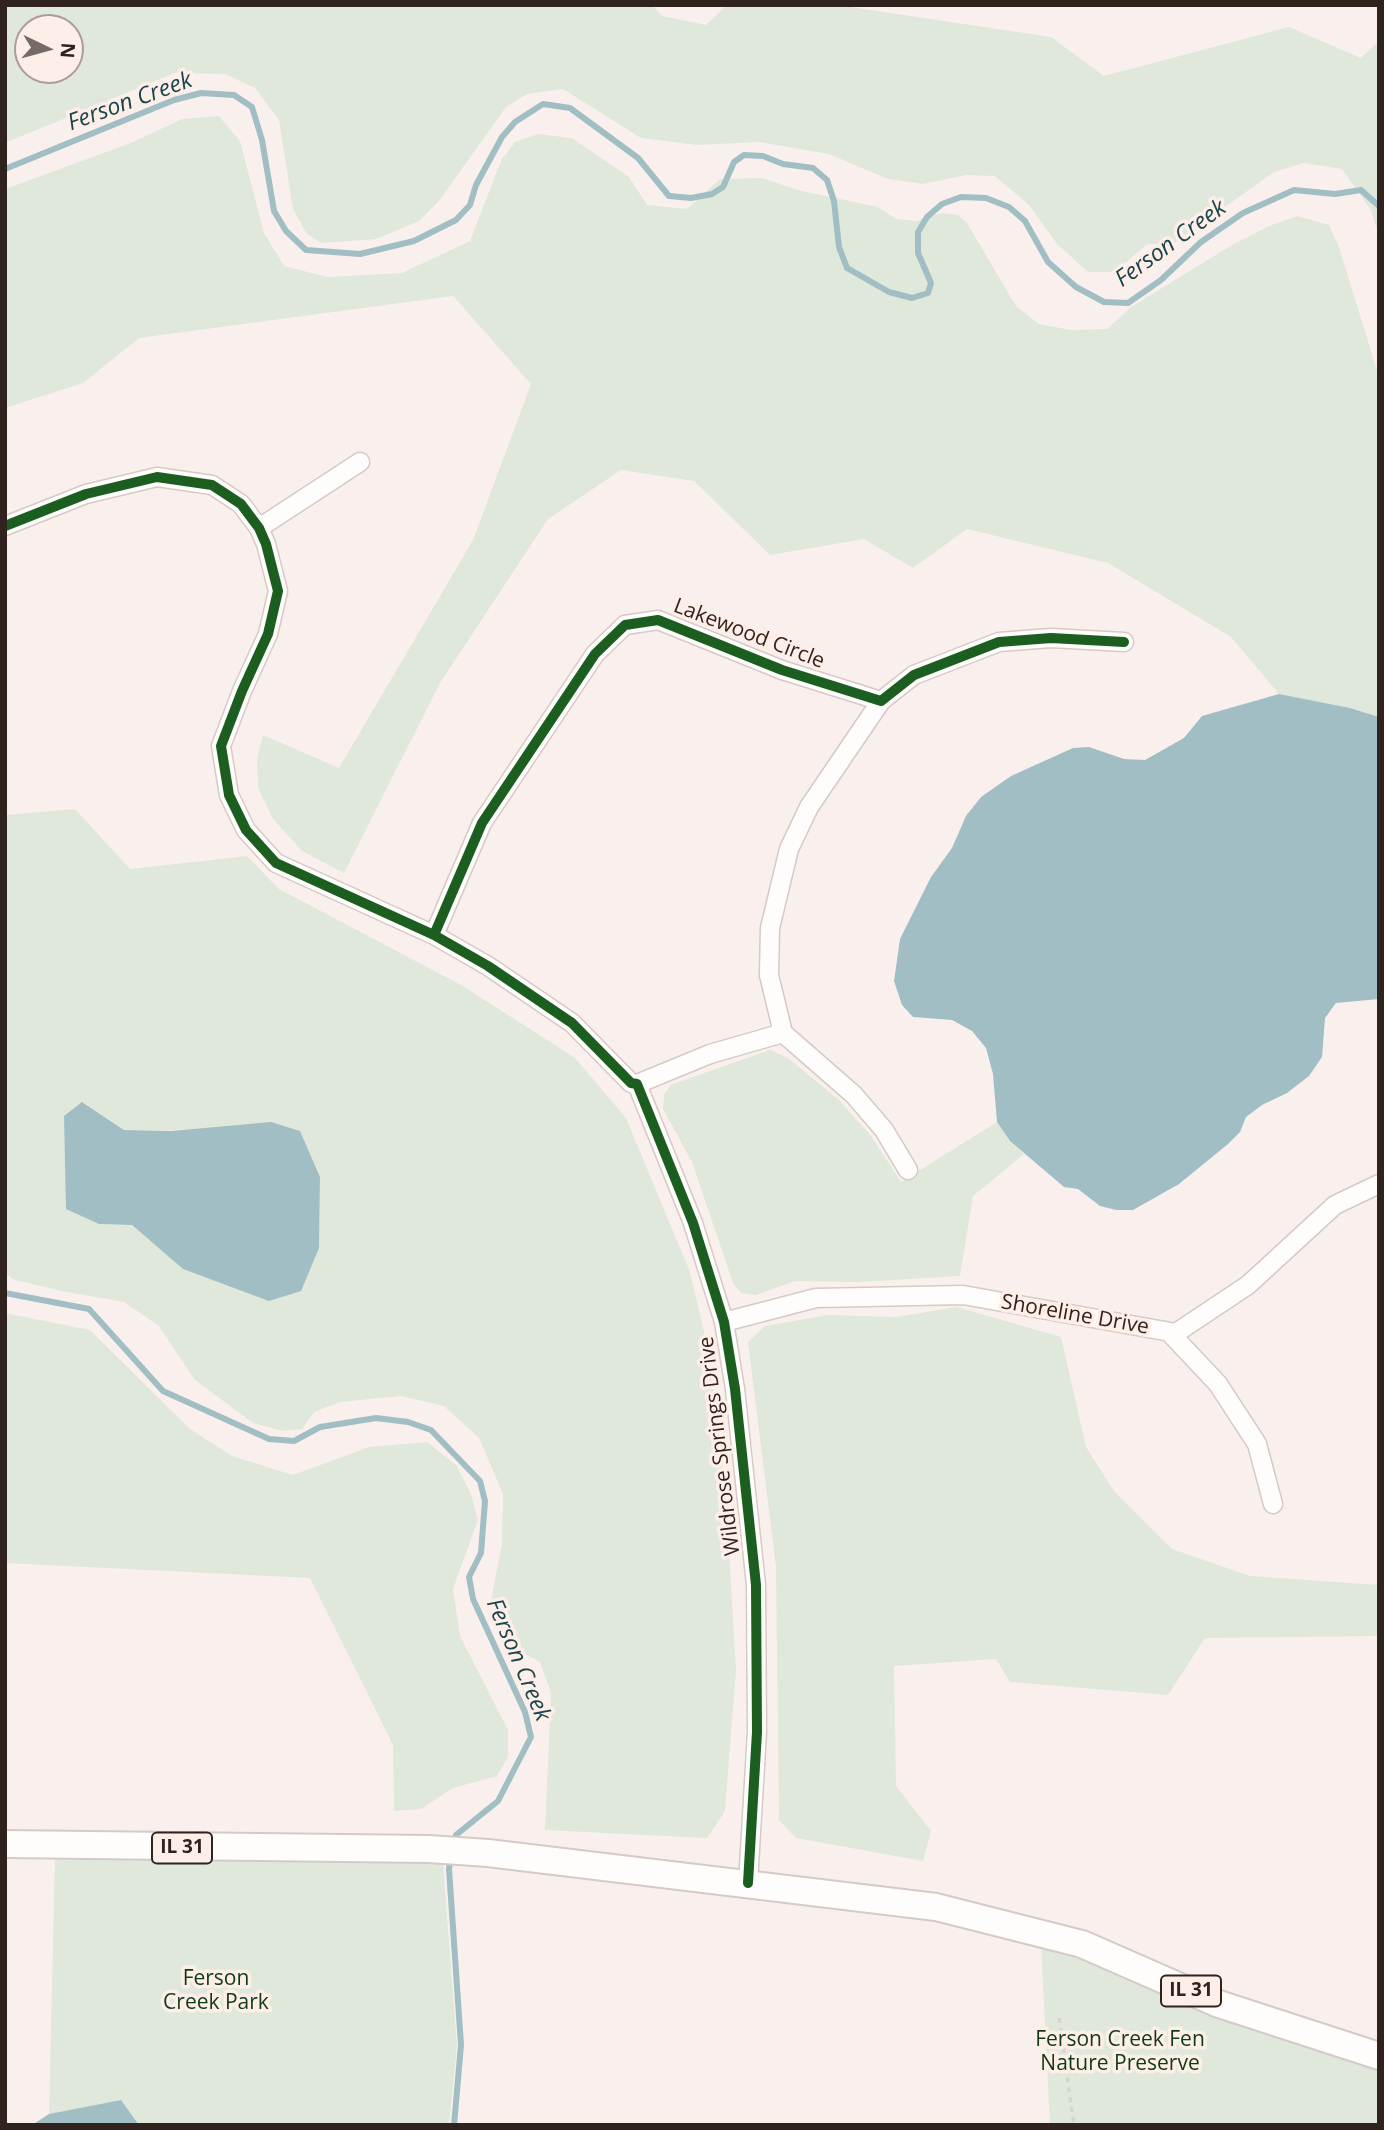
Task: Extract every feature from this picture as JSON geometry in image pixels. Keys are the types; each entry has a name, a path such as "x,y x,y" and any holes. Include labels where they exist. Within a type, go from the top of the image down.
{"main road":[{"name":"IL 31","path":"5,1844 429,1849 488,1853 936,1908 1082,1944 1219,2004 1379,2056"}],"street":[{"path":"259,528 360,462"},
{"name":"Wildrose Springs Drive","path":"5,526 86,494 157,477 212,485 241,504 259,528 278,591 268,634 221,746 229,795 246,830 276,863 434,935 488,966 572,1023 631,1083 637,1084 693,1223 724,1322 735,1389 756,1585 757,1732 748,1884"},
{"name":"Lakewood Circle","path":"434,935 482,823 595,654 625,625 658,620 782,670 881,701"},
{"path":"908,1170 884,1130 854,1095 783,1033 769,975 770,928 789,849 809,807 881,701 914,675 999,642 1051,638 1124,642"},
{"path":"637,1084 710,1054 783,1033"},
{"name":"Shoreline Drive","path":"724,1322 816,1298 963,1295 1176,1333 1248,1285 1335,1205 1378,1186"},
{"path":"1170,1333 1218,1384 1257,1444 1273,1504"}],"path":[{"path":"1059,2018 1074,2125"}],"green space":[{"path":"5,5 652,5 662,16 706,25 727,5 837,5 1051,37 1104,76 1289,27 1361,58 1379,41 1379,237 1371,210 1342,169 1304,163 1274,172 1173,244 1147,244 1115,272 1088,272 1057,244 1029,205 995,176 966,175 923,184 888,179 829,154 759,142 697,145 641,138 563,89 527,94 506,107 439,201 419,221 376,239 322,243 307,234 293,209 279,120 255,88 225,74 175,73 5,143"},
{"path":"219,116 240,141 264,233 284,266 327,277 402,273 470,241 501,161 515,142 538,134 572,138 629,177 647,205 687,209 720,179 761,178 802,191 878,207 896,219 916,221 942,213 958,215 967,223 1016,306 1039,324 1071,330 1107,329 1131,307 1232,245 1269,226 1297,216 1329,225 1339,247 1379,377 1379,717 1350,708 1279,694 1231,637 1108,563 967,529 913,568 864,539 770,555 694,481 621,470 548,519 440,683 344,873 302,851 273,819 258,788 257,759 263,735 339,768 473,540 531,384 453,296 139,338 83,383 5,408 5,189 131,143 182,119"},
{"path":"75,809 130,869 247,856 279,889 463,986 575,1058 626,1118 690,1272 711,1361 726,1499 736,1670 725,1811 707,1838 545,1830 551,1693 540,1662 516,1649 500,1633 491,1600 502,1544 503,1494 479,1438 444,1406 401,1396 340,1402 314,1412 302,1429 283,1431 253,1423 195,1380 159,1326 124,1302 61,1291 12,1279 5,1273 5,815","holes":["83,1102 124,1130 300,1131 320,1177 319,1248 183,1269 132,1225 99,1224"]},
{"path":"770,1050 788,1058 839,1100 871,1136 901,1182 997,1122 1010,1141 1024,1154 973,1196 960,1276 858,1282 795,1281 756,1295 741,1293 733,1283 692,1162 663,1109 664,1095 670,1085"},
{"path":"957,1307 1061,1337 1086,1447 1114,1491 1172,1549 1250,1576 1379,1585 1379,1636 1205,1638 1168,1695 1010,1682 996,1659 894,1666 896,1786 931,1831 923,1861 796,1838 779,1820 776,1567 748,1342 765,1326 828,1315 896,1317"},
{"path":"5,1313 90,1330 190,1429 232,1456 293,1475 369,1447 427,1442 456,1465 471,1494 478,1520 453,1589 460,1636 508,1730 508,1757 497,1776 453,1788 421,1809 394,1811 393,1745 310,1578 5,1563"},
{"name":"Ferson Creek Park","path":"55,1856 282,1858 443,1864 457,2046 449,2125 139,2125 121,2100 49,2114"},
{"name":"Ferson Creek Fen Nature Preserve","path":"1041,1944 1240,2019 1379,2064 1379,2125 1050,2125"}],"water":[{"path":"1279,694 1350,708 1379,717 1379,999 1336,1003 1325,1018 1322,1057 1309,1076 1287,1093 1262,1105 1246,1117 1240,1132 1228,1144 1179,1184 1133,1210 1100,1206 1078,1189 1064,1187 1010,1141 997,1122 993,1074 986,1048 972,1031 952,1020 913,1017 902,1005 894,981 900,939 931,877 952,848 966,816 981,797 1011,776 1073,748 1089,747 1124,759 1145,760 1184,738 1202,716"},
{"path":"82,1102 124,1130 172,1131 271,1122 300,1131 320,1177 319,1248 301,1291 269,1301 183,1269 132,1225 99,1224 66,1209 64,1116"},
{"path":"121,2100 139,2125 32,2125 49,2114"}],"waterway":[{"name":"Ferson Creek","path":"5,169 174,100 201,93 234,95 252,107 262,140 274,211 286,231 306,250 360,254 414,241 456,220 470,205 476,185 502,137 515,122 543,104 570,108 638,158 669,196 691,198 712,194 723,187 734,162 744,155 763,156 783,164 813,168 827,180 834,201 839,247 847,268 889,292 912,298 928,293 931,283 918,253 918,232 927,217 942,204 961,197 986,198 1009,207 1025,221 1048,262 1076,287 1104,302 1128,303 1161,280 1201,242 1243,213 1294,190 1335,194 1361,190 1379,206"},
{"name":"Ferson Creek","path":"5,1293 89,1309 163,1391 269,1439 294,1441 320,1427 376,1418 408,1422 431,1430 480,1481 485,1501 481,1553 469,1577 473,1599 525,1712 531,1737 498,1801 456,1835 454,1846"},
{"name":"Ferson Creek","path":"451,1856 449,1869 461,2045 454,2125"}],"cycle path":[{"path":"5,526 86,494 157,477 212,485 241,504 259,528 266,544 278,591 268,634 221,746 229,795 246,830 276,863 434,935 488,966 572,1023 631,1083 637,1084 693,1223 724,1322 735,1389 756,1585 757,1732 748,1883"},
{"path":"434,935 482,823 595,654 625,625 658,620 782,670 881,701 914,675 999,642 1051,638 1124,642"}]}
